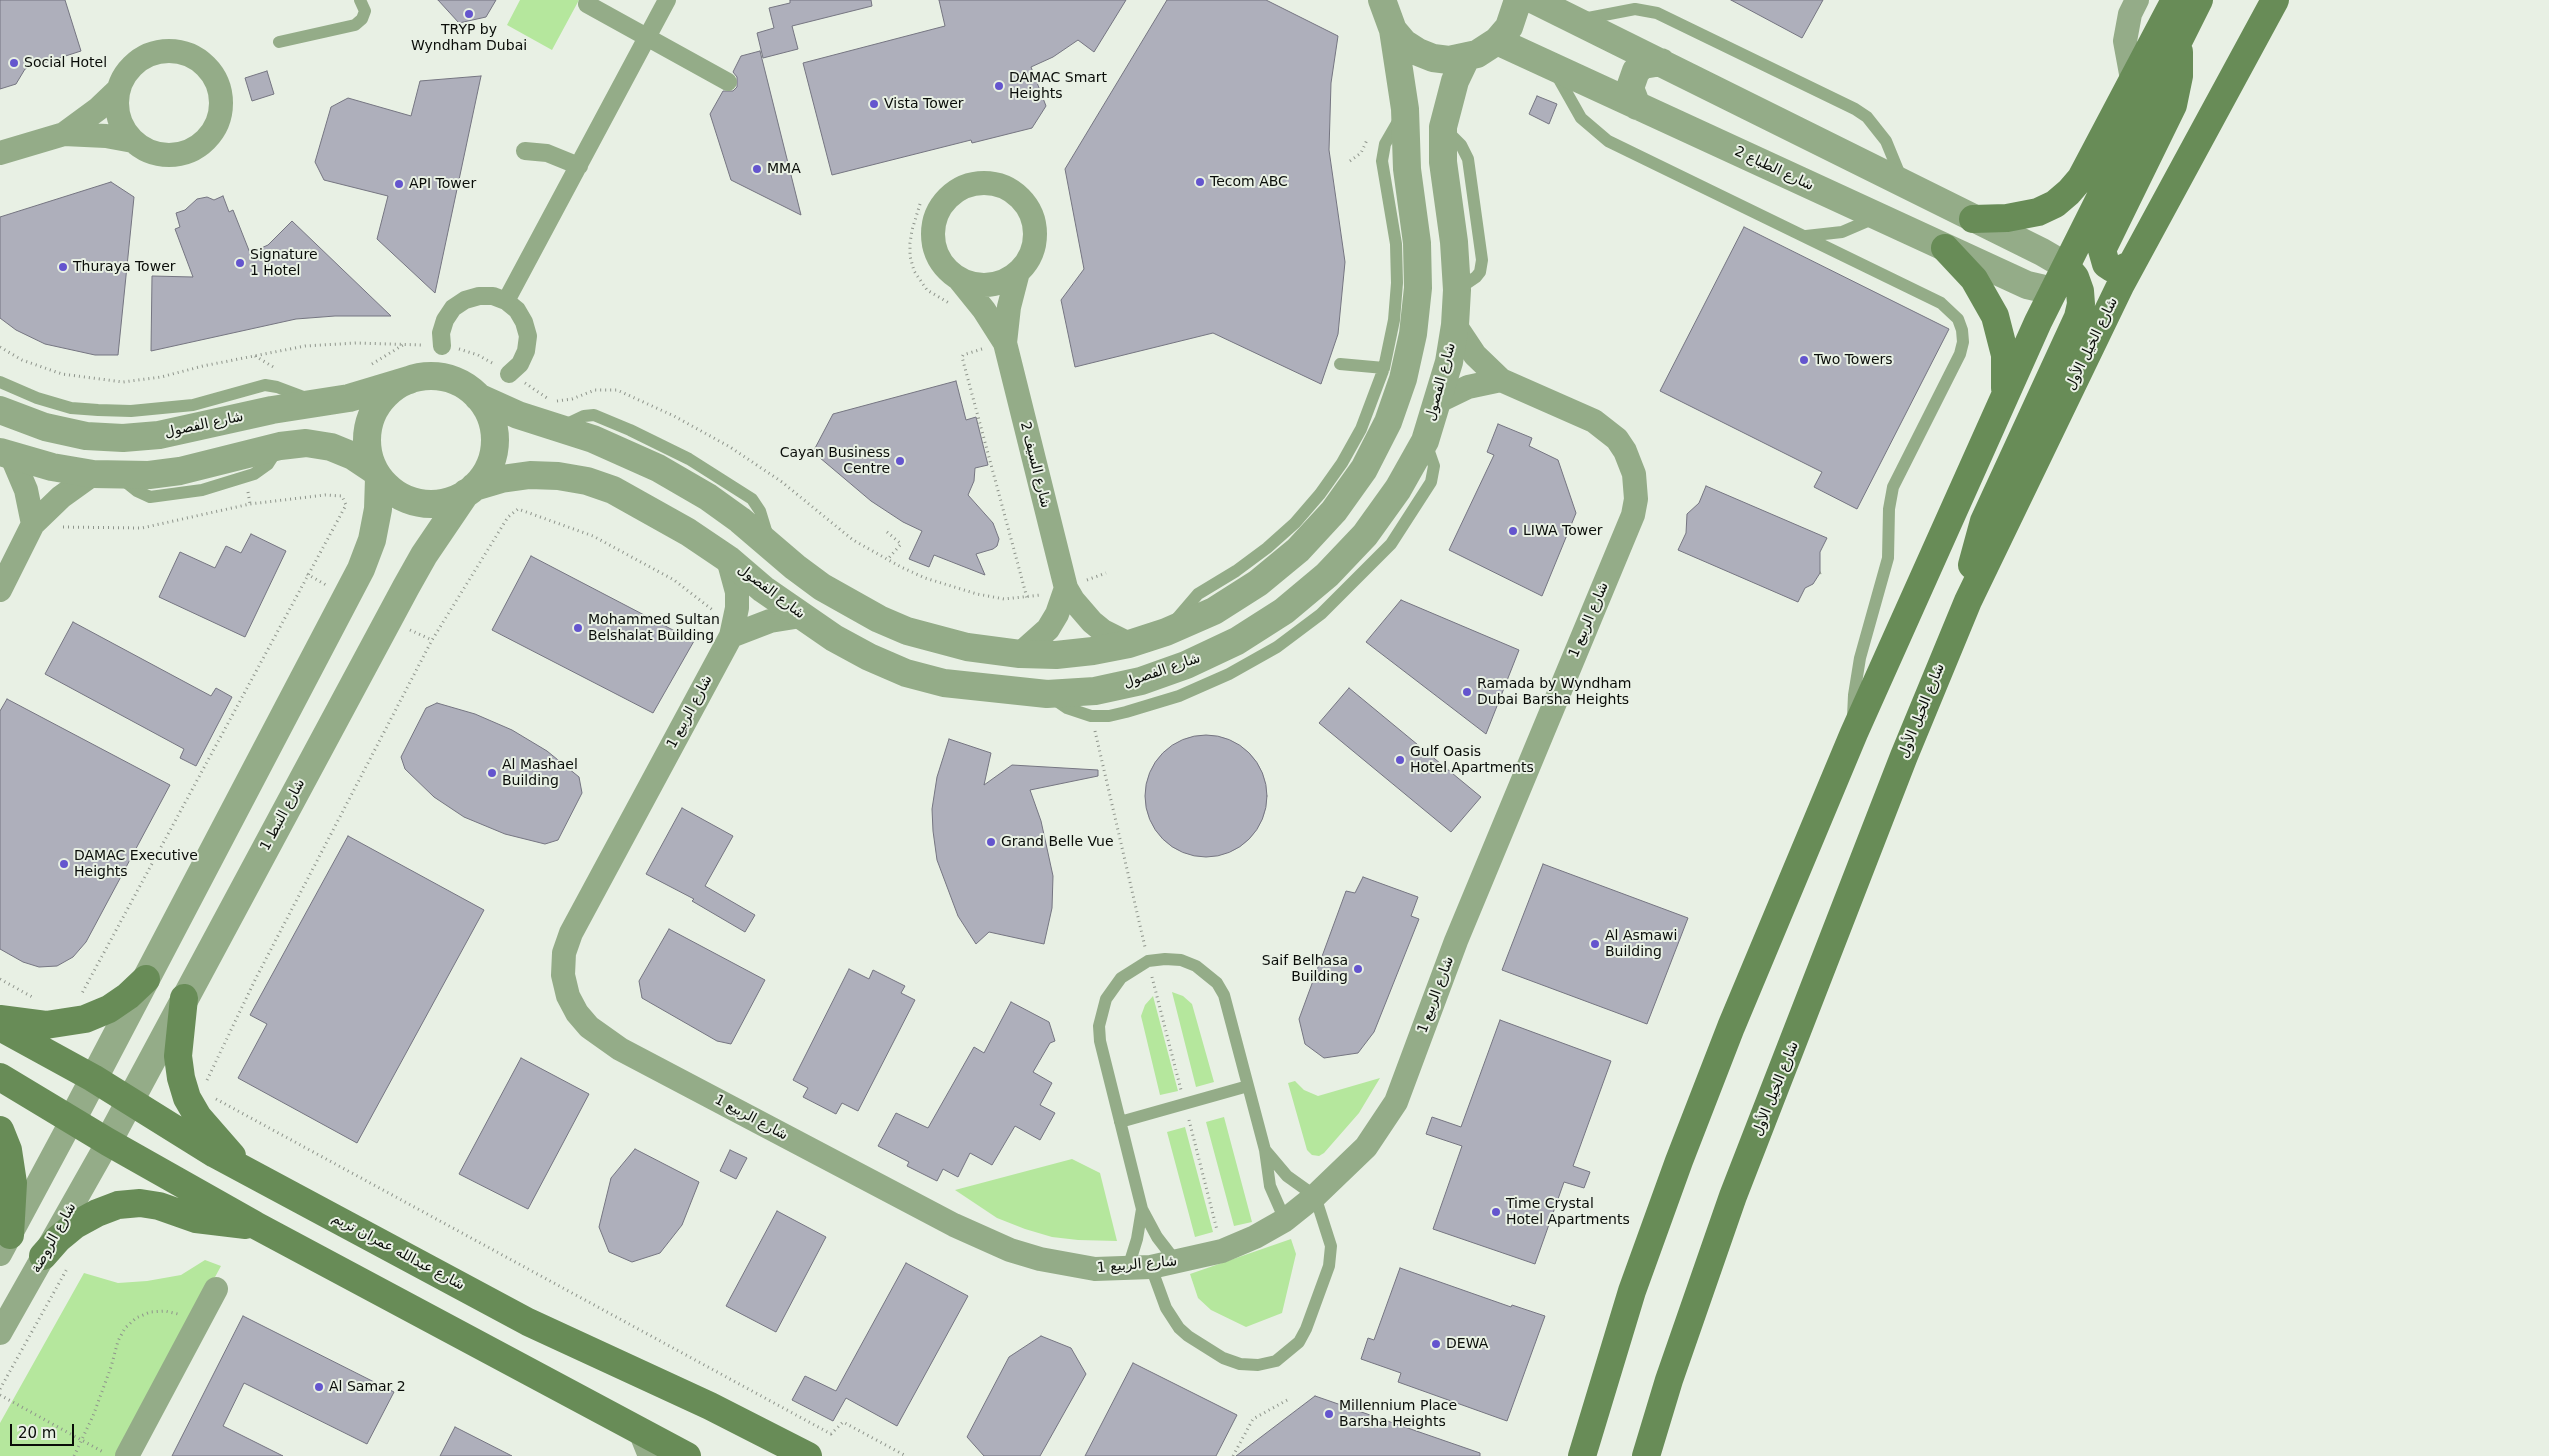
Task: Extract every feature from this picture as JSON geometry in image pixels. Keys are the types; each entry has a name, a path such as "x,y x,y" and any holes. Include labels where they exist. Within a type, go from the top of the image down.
{"main road":[{"path":"1973,219 2007,218 2038,212 2069,192 2081,178 2175,0"},
{"path":"1582,1456 1632,1291 1679,1161 1731,1027 1854,733 2053,291 2178,46 2199,0"},
{"name":"شارع الخيل الأول","path":"1646,1456 1669,1380 1733,1196 1904,756 1968,601 2127,274 2275,0"},
{"path":"2127,274 2106,264 2102,250 2173,106 2179,76 2178,46"},
{"path":"1945,248 1974,279 1994,316 2005,355 2005,396"},
{"path":"1968,601 1973,560 1984,520 2078,317 2081,304 2080,291 2075,277 2066,266"},
{"path":"2053,291 2080,291 2127,274"},
{"path":"2037,327 2050,318 2061,321 2066,331 2061,352"},
{"path":"0,1019 46,1025 85,1019 122,1000 146,979"},
{"path":"184,998 178,1056 192,1084 187,1098 198,1117 245,1170"},
{"name":"شارع عبدالله عمران تريم","path":"0,1027 93,1078 186,1138 528,1322 710,1406 808,1456"},
{"path":"0,1077 108,1142 645,1444 687,1456"},
{"path":"0,1130 8,1150 13,1183 13,1218 5,1245"},
{"path":"43,1256 58,1239 76,1225 97,1212 118,1205 140,1203 159,1206 196,1219 215,1223 254,1225"}],"street":[{"path":"506,301 668,0"},
{"path":"5,1245 361,569 372,540 378,509 376,474 368,456 367,440 374,410 383,397 409,380 427,376 446,378 463,385 478,397 518,415 560,427 626,451 708,497 770,544 795,567 822,587 879,619 937,641 1020,654 1056,654 1093,651 1129,644 1166,632 1214,611 1243,592 1298,550 1334,511 1364,469 1388,422 1404,379 1413,334 1418,288 1416,243 1407,169 1405,109 1393,30 1382,0"},
{"path":"1393,30 1404,43 1425,55 1449,60 1466,58 1477,54 1497,41 1509,27 1518,0"},
{"path":"1534,0 2050,256 2066,266"},
{"path":"2132,79 2125,41 2128,21 2137,0"},
{"path":"587,4 728,82"},
{"name":"شارع الطباع 2","path":"1497,41 2027,285 2053,291"},
{"path":"64,134 98,109 118,89 130,68 138,61 148,55 168,51 196,58 212,73 218,84 220,115 211,134 202,143 184,152 164,155 145,149 133,141 120,122 117,112 118,89"},
{"name":"شارع الفصول","path":"470,490 501,479 530,475 558,476 586,481 613,490 639,503 728,559 801,616 869,657 906,673 969,687 1047,694 1095,691 1150,678 1186,665 1237,641 1284,611 1326,575 1365,535 1398,489 1425,441 1449,362 1455,325 1457,290 1454,242 1444,162 1443,128 1455,81 1466,58"},
{"path":"1637,106 1630,88 1636,71 1643,65 1661,62"},
{"path":"0,153 64,134 106,136 133,141"},
{"path":"525,151 547,153 579,166"},
{"path":"977,183 1001,186 1012,191 1029,208 1034,220 1034,245 1027,262 1018,272 1005,281 990,285 974,285 959,279 947,270 938,258 933,244 932,229 941,206 950,195 962,187 977,183"},
{"name":"شارع السيف 2","path":"994,344 1009,307 1018,272"},
{"name":"شارع السيف 2","path":"959,279 984,310 1066,588 1073,600 1092,622 1103,631 1129,644"},
{"path":"442,346 441,333 446,320 454,308 465,300 486,296 506,301 517,310 524,322 528,336 523,357 510,374"},
{"name":"شارع الربيع 1","path":"728,559 737,592 737,608 731,636 571,933 564,953 563,975 568,996 577,1013 589,1027 620,1049 981,1239 1010,1250 1096,1270 1152,1267 1177,1263 1222,1251 1285,1220 1315,1196 1366,1147 1396,1102 1453,950 1633,514 1636,499 1634,474 1625,450 1617,438 1594,421 1501,380 1474,355 1455,325"},
{"name":"شارع الفصول","path":"0,410 45,427 86,436 123,438 159,435 272,410 356,396 409,380"},
{"path":"1437,402 1468,387 1501,380"},
{"path":"6,454 52,468 105,475 180,471 280,446 306,443 331,447 354,456 376,474 393,492 410,500 429,504 448,501 470,490 485,474 492,459 495,442 490,418 478,397"},
{"path":"6,454 26,490 33,524"},
{"path":"0,590 33,524 61,497 105,475"},
{"name":"شارع النبط 1","path":"108,1142 406,587 424,555 470,490"},
{"path":"1020,654 1048,629 1057,614 1066,588"},
{"path":"731,636 770,621 801,616"},
{"name":"شارع الروضة","path":"0,1333 108,1142"},
{"path":"127,1456 216,1289"}],"lane":[{"path":"279,42 355,25 362,20 365,11 360,0"},
{"path":"1576,21 1635,9 1657,13 1854,109 1867,117 1886,141 1904,184"},
{"path":"1551,66 1581,118 1598,134 1941,303 1958,319 1962,330 1963,342 1960,354 1893,487 1889,509 1890,545 1886,571 1856,676 1853,704 1854,733"},
{"path":"1166,632 1193,598 1267,548 1295,523 1320,494 1342,463 1361,429 1384,368 1394,320 1397,283 1396,244 1390,200 1383,170 1382,153 1405,109"},
{"path":"1803,236 1842,232 1878,217"},
{"path":"1340,364 1384,368"},
{"path":"0,382 37,398 71,408 98,410 131,411 193,405 252,386 265,385 277,387 318,403"},
{"path":"1047,694 1068,708 1091,716 1109,716 1179,696 1229,674 1277,647 1321,614 1391,544 1434,474 1434,466 1425,441"},
{"path":"1177,1263 1157,1237 1142,1209 1100,1041 1102,1012 1106,999 1121,978 1148,961 1181,960 1202,969 1217,983 1224,995 1265,1150 1270,1186 1285,1220"},
{"path":"1120,1122 1248,1086"},
{"path":"1152,1267 1166,1308 1179,1328 1188,1336 1223,1358 1240,1364 1258,1366 1276,1361 1299,1342 1306,1329 1329,1266 1329,1236 1315,1196 1287,1176 1265,1150"},
{"path":"1128,1268 1137,1239 1142,1209"}],"path":[{"path":"1350,161 1361,153 1369,134"},
{"path":"920,204 910,243 910,256 914,271 927,290 952,305"},
{"path":"364,369 404,344"},
{"path":"994,344 963,355 962,358 1027,598"},
{"path":"254,355 278,370"},
{"path":"33,524 142,528 250,504 325,495 342,496 346,506 79,999"},
{"path":"731,636 716,612 674,580 593,536 518,509 508,516 428,649 256,978 192,1084 831,1434 843,1422 906,1456"},
{"path":"887,532 901,544 888,560"},
{"path":"1820,574 1824,571"},
{"path":"1091,716 1148,961 1222,1251"},
{"path":"0,979 39,1000"},
{"path":"0,1389 70,1263"},
{"path":"74,1456 103,1392 118,1341 125,1328 136,1318 150,1312 165,1311 180,1314 198,1324"},
{"path":"0,1395 110,1456"},
{"path":"1233,1456 1253,1419 1289,1399"}],"green space":[{"path":"520,0 579,0 552,50 507,25"},
{"path":"1172,992 1183,996 1192,1004 1214,1082 1196,1087"},
{"path":"1153,996 1178,1091 1160,1095 1141,1016 1145,1005"},
{"path":"1380,1078 1359,1113 1324,1153 1319,1156 1312,1155 1307,1150 1288,1083 1295,1081 1304,1090 1318,1096"},
{"path":"1224,1117 1252,1222 1234,1226 1206,1122"},
{"path":"1185,1127 1213,1232 1195,1237 1167,1132"},
{"path":"1072,1159 1100,1173 1117,1241 1052,1237 1025,1229 997,1218 955,1190"},
{"path":"1291,1239 1296,1254 1282,1313 1246,1327 1211,1310 1198,1298 1190,1274"},
{"path":"205,1260 221,1266 118,1456 0,1456 0,1423 84,1273 118,1283 147,1281 181,1275"}],"building":[{"name":"Social Hotel","path":"0,0 65,0 81,51 25,69 16,84 0,89"},
{"name":"TRYP by Wyndham Dubai","path":"438,0 496,0 486,17 459,23"},
{"path":"790,0 871,0 872,6 792,26 798,49 763,58 757,33 774,28 769,8 790,3"},
{"path":"939,0 1126,0 1094,52 1078,40 1053,57 1031,67 1046,106 1032,128 972,143 971,140 832,175 803,63 945,26"},
{"name":"Tecom ABC","path":"1167,0 1266,0 1338,36 1331,83 1329,150 1345,262 1338,334 1321,384 1213,333 1075,367 1061,300 1084,269 1065,169"},
{"path":"1731,0 1823,0 1802,38"},
{"path":"760,51 801,215 731,180 710,114 723,91 733,91 737,87 737,77 733,72 741,56"},
{"path":"267,71 274,94 252,101 245,78"},
{"name":"API Tower","path":"481,76 435,293 377,239 388,196 324,180 315,162 331,107 348,98 411,116 420,81"},
{"path":"1537,96 1557,104 1549,124 1529,114"},
{"name":"Thuraya Tower","path":"111,182 134,197 118,355 95,355 45,344 16,330 0,318 0,217"},
{"path":"223,196 229,212 233,210 250,253 268,245 292,221 391,316 335,316 296,319 151,351 152,276 193,277 175,229 180,227 176,213 185,210 197,199 207,197 214,200"},
{"name":"Two Towers","path":"1744,227 1949,329 1857,509 1814,487 1822,472 1660,391"},
{"name":"Cayan Business Centre","path":"956,381 966,420 976,417 988,465 975,468 974,481 968,495 993,523 999,539 997,546 993,549 976,554 985,575 934,555 929,567 909,559 922,531 903,522 871,501 813,452 833,414"},
{"name":"LIWA Tower","path":"1498,424 1532,438 1529,446 1558,460 1576,513 1542,596 1449,550 1494,455 1487,452"},
{"path":"1706,486 1827,538 1820,552 1820,573 1813,584 1805,588 1798,602 1678,550 1686,533 1687,514 1699,503"},
{"path":"251,534 286,551 245,637 159,597 180,552 215,568 226,546 241,553"},
{"name":"Mohammed Sultan Belshalat Building","path":"531,556 694,641 653,713 492,630"},
{"name":"Ramada by Wyndham Dubai Barsha Heights","path":"1401,600 1519,650 1486,734 1366,642"},
{"path":"73,622 211,696 216,688 232,697 196,766 180,758 184,749 45,674"},
{"name":"Gulf Oasis Hotel Apartments","path":"1349,688 1481,797 1451,832 1319,723"},
{"name":"DAMAC Executive Heights","path":"7,699 170,785 86,942 73,957 57,966 39,967 23,962 0,949 0,711"},
{"name":"Al Mashael Building","path":"437,703 475,714 512,730 547,751 579,777 582,793 558,840 545,844 505,834 464,817 434,797 405,769 401,757 426,708"},
{"path":"1206,735 1218,736 1229,740 1240,745 1249,753 1257,762 1262,773 1266,784 1266,808 1262,819 1257,830 1249,839 1240,847 1229,852 1218,856 1206,857 1194,856 1183,852 1172,847 1163,839 1155,830 1150,819 1146,808 1145,796 1146,784 1150,773 1155,762 1163,753 1172,745 1183,740 1194,736"},
{"name":"Grand Belle Vue","path":"949,739 991,753 984,785 1012,765 1098,770 1098,776 1030,790 1041,821 1053,876 1052,908 1044,944 989,932 976,944 958,916 937,860 933,831 932,809 937,777"},
{"path":"682,808 733,836 705,886 755,915 745,932 692,901 694,899 646,874"},
{"path":"348,836 484,910 357,1143 238,1078 267,1024 250,1015"},
{"name":"Al Asmawi Building","path":"1543,864 1688,918 1647,1024 1502,970"},
{"name":"Saif Belhasa Building","path":"1363,877 1418,897 1411,916 1419,919 1374,1032 1358,1053 1324,1058 1305,1044 1299,1019 1346,891 1355,893"},
{"path":"669,929 765,980 731,1044 717,1041 642,998 639,981"},
{"path":"849,969 869,979 873,970 905,986 901,993 915,1000 858,1111 842,1103 836,1114 803,1097 808,1088 793,1080"},
{"path":"1011,1002 1049,1022 1055,1041 1050,1043 1033,1072 1052,1083 1040,1105 1055,1113 1040,1140 1015,1126 992,1165 970,1153 958,1177 943,1169 937,1181 907,1166 909,1162 878,1146 896,1113 928,1128 974,1047 984,1053"},
{"path":"1500,1020 1611,1061 1573,1166 1590,1172 1584,1188 1564,1182 1535,1264 1433,1229 1462,1146 1426,1134 1432,1117 1461,1127"},
{"path":"521,1058 589,1094 528,1209 459,1174"},
{"path":"635,1149 699,1182 682,1225 660,1253 632,1262 609,1252 599,1227 611,1178"},
{"path":"730,1150 747,1158 736,1179 720,1171"},
{"path":"777,1211 826,1237 776,1332 726,1306"},
{"path":"906,1263 968,1296 897,1426 846,1398 833,1421 792,1400 805,1376 836,1391"},
{"name":"DEWA","path":"1400,1268 1511,1307 1512,1305 1545,1316 1507,1421 1398,1382 1401,1373 1361,1359 1368,1338 1374,1340"},
{"name":"Al Samar 2","path":"243,1316 394,1392 367,1444 244,1383 223,1426 283,1456 172,1456"},
{"path":"1041,1336 1071,1348 1086,1374 1040,1456 984,1456 967,1437 1009,1357"},
{"path":"1133,1363 1237,1415 1216,1456 1085,1456"},
{"name":"Millennium Place Barsha Heights","path":"1315,1396 1480,1453 1480,1456 1236,1456"},
{"path":"455,1427 512,1456 440,1456"}],"place":[{"name":"TRYP by Wyndham Dubai","path":"469,14"},
{"name":"Social Hotel","path":"14,63"},
{"name":"DAMAC Smart Heights","path":"999,86"},
{"name":"Vista Tower","path":"874,104"},
{"name":"MMA","path":"757,169"},
{"name":"Tecom ABC","path":"1200,182"},
{"name":"API Tower","path":"399,184"},
{"name":"Signature 1 Hotel","path":"240,263"},
{"name":"Thuraya Tower","path":"63,267"},
{"name":"Two Towers","path":"1804,360"},
{"name":"Cayan Business Centre","path":"900,461"},
{"name":"LIWA Tower","path":"1513,531"},
{"name":"Mohammed Sultan Belshalat Building","path":"578,628"},
{"name":"Ramada by Wyndham Dubai Barsha Heights","path":"1467,692"},
{"name":"Gulf Oasis Hotel Apartments","path":"1400,760"},
{"name":"Al Mashael Building","path":"492,773"},
{"name":"Grand Belle Vue","path":"991,842"},
{"name":"DAMAC Executive Heights","path":"64,864"},
{"name":"Al Asmawi Building","path":"1595,944"},
{"name":"Saif Belhasa Building","path":"1358,969"},
{"name":"Time Crystal Hotel Apartments","path":"1496,1212"},
{"name":"DEWA","path":"1436,1344"},
{"name":"Al Samar 2","path":"319,1387"},
{"name":"Millennium Place Barsha Heights","path":"1329,1414"}]}
